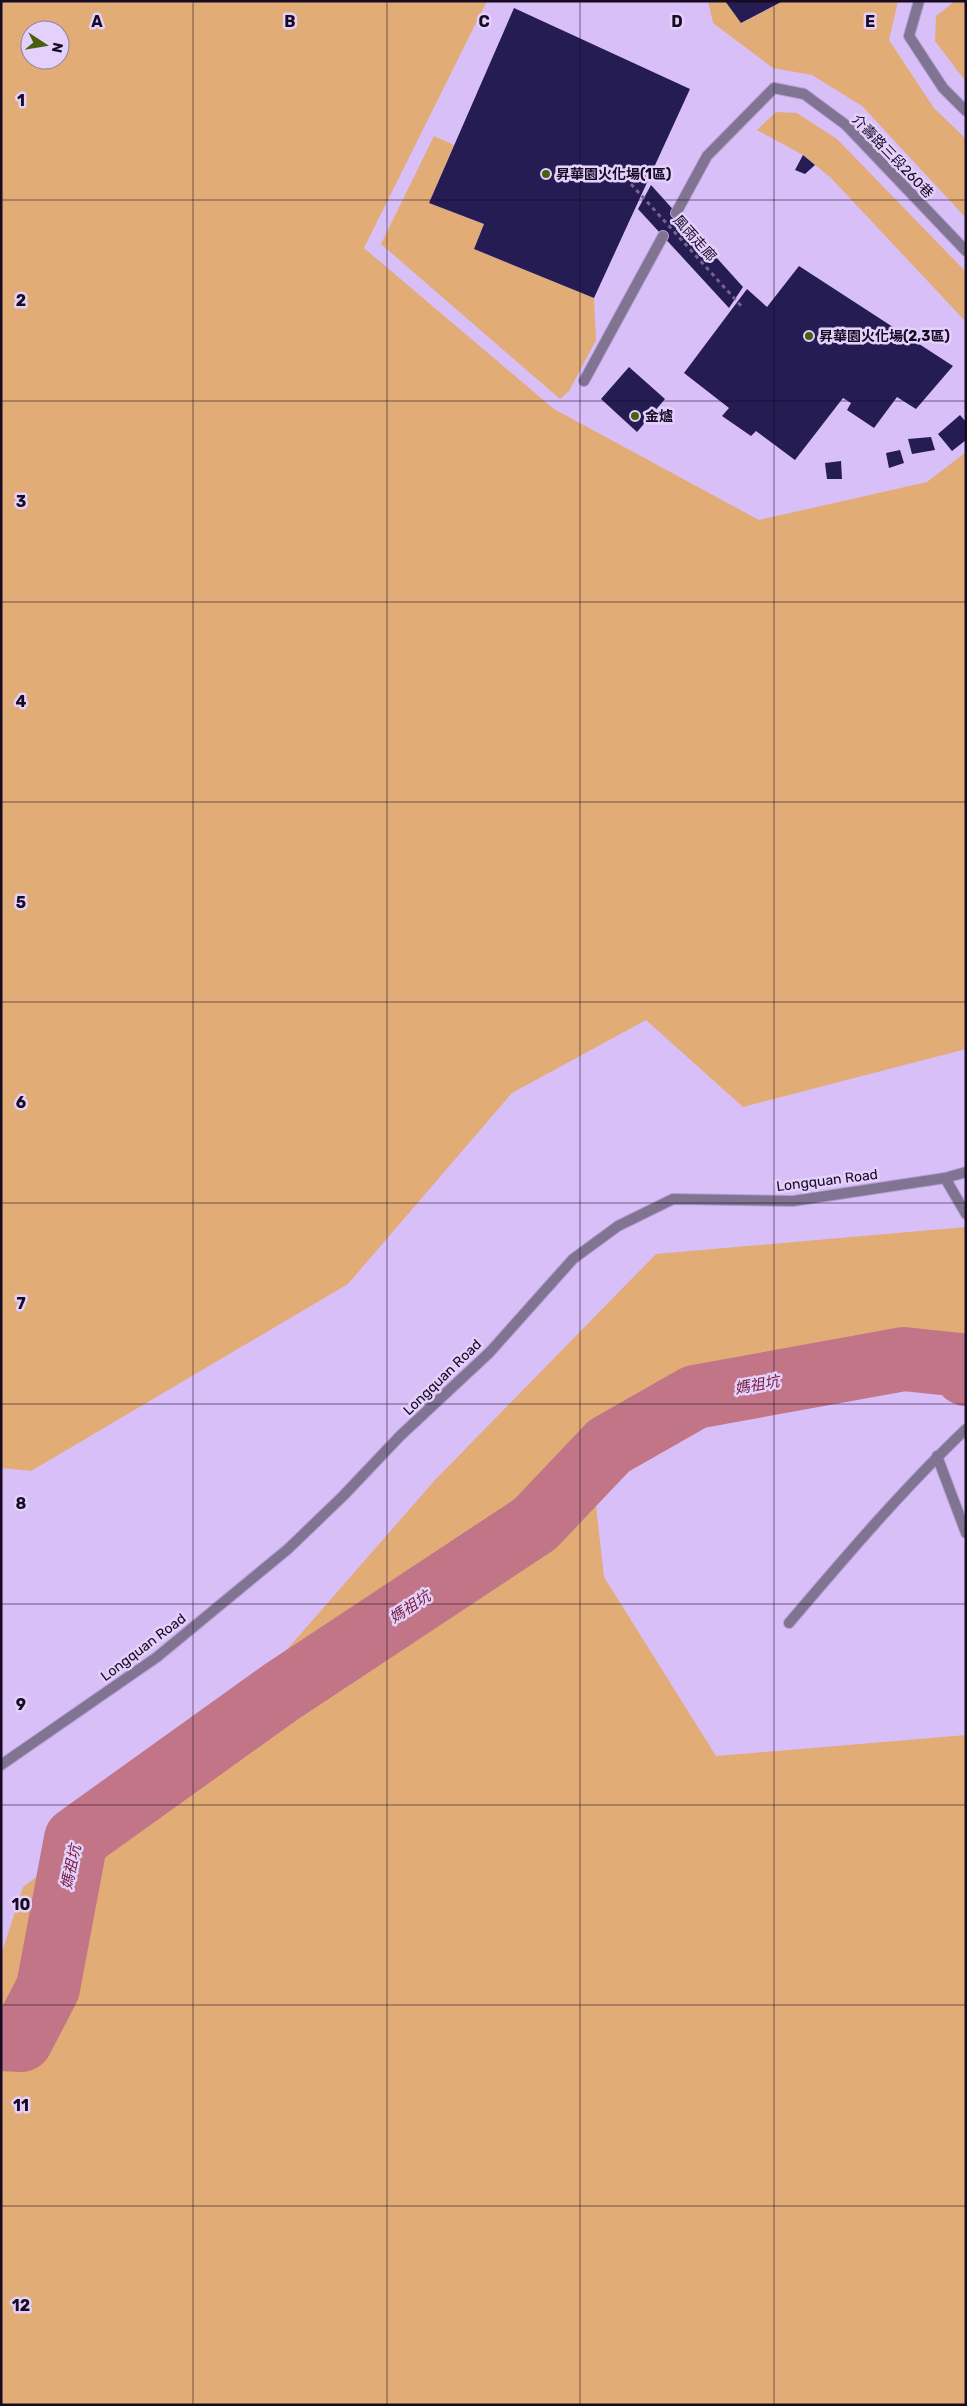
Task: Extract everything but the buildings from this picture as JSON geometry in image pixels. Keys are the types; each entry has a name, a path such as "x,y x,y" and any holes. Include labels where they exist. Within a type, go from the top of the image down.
{"street":[{"path":"919,1 909,36 943,88 966,111"},
{"name":"介壽路三段260巷","path":"676,213 706,156 774,88 804,94 846,125 966,251"},
{"path":"584,381 663,236"},
{"name":"Longquan Road","path":"1,1765 158,1657 288,1549 343,1496 400,1436 490,1352 573,1259 618,1226 673,1198 793,1200 945,1178 966,1172"},
{"path":"945,1178 966,1214"},
{"path":"789,1623 937,1456 966,1429"},
{"path":"937,1456 966,1534"}],"path":[{"name":"風雨走廊","path":"631,184 743,308"}],"shaded area":[{"path":"1,1 487,1 364,248 554,409 759,520 927,482 966,452 966,1049 743,1107 646,1020 512,1093 348,1284 31,1471 1,1468"},
{"path":"708,1 725,1 742,23 783,1 898,1 889,40 934,108 966,139 966,218 862,106 812,75 773,68 713,23"},
{"path":"955,1 966,1 966,82 935,41 936,16"},
{"path":"776,112 797,113 837,139 966,272 966,322 830,177 803,155 757,130"},
{"path":"434,136 454,145 429,203 484,224 474,249 594,298 596,340 569,391 560,399 381,244"},
{"path":"966,1227 966,1346 795,1355 587,1426 604,1577 716,1756 966,1735 966,2405 1,2405 1,1955 23,1887 187,1764 435,1480 656,1254"}],"waterway":[{"name":"媽祖坑","path":"1,2039 21,2040 48,1988 76,1839 281,1692 535,1524 609,1446 695,1397 904,1359 960,1365 966,1374"}],"place":[{"name":"昇華園火化場(1區)","path":"546,174"},
{"name":"昇華園火化場(2,3區)","path":"809,336"},
{"name":"金爐","path":"635,416"}]}
